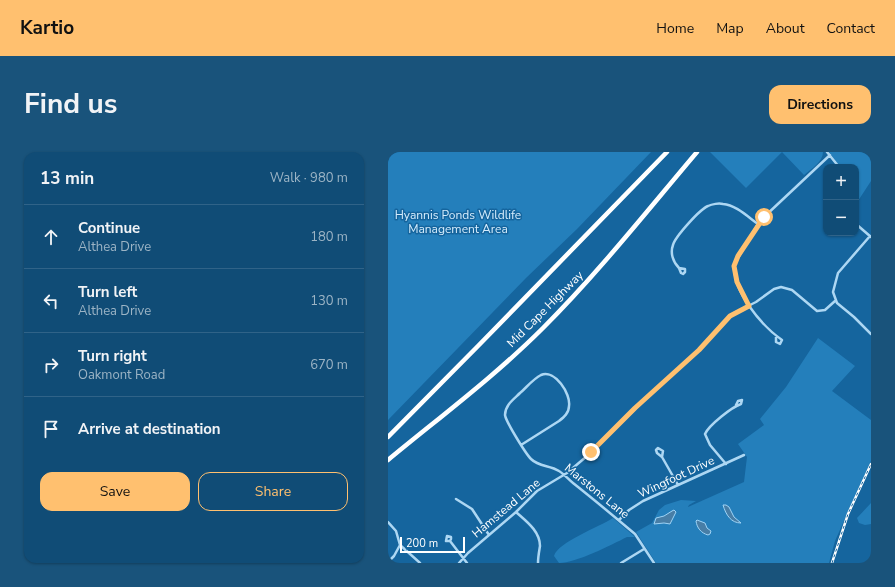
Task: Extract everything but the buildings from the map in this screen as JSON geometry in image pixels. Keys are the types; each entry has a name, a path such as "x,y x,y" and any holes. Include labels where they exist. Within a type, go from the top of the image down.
{"highway":[{"name":"Mid Cape Highway","path":"388,437 438,388 667,152"},
{"name":"Mid Cape Highway","path":"388,460 502,366 542,328 588,280 697,152"}],"street":[{"path":"827,152 837,164"},
{"path":"776,337 755,315 749,306 737,282 734,266 738,256 758,224 781,200 830,155"},
{"path":"678,268 672,255 674,242 696,216 707,206 726,204 738,210 758,224"},
{"path":"859,227 871,237 837,274 833,292 836,301 871,334"},
{"name":"Hamstead Lane","path":"459,563 462,558 516,512 538,491 564,475 594,449 624,418 699,350 730,316 756,302 774,289 782,287 792,290 817,311 825,310 836,301"},
{"name":"Marstons Lane","path":"521,445 559,421 568,411 570,406 568,397 557,378 554,376 544,374 537,378 506,409 506,420 521,445 536,463 555,469 564,475 619,520 632,532 654,563"},
{"path":"726,464 710,445 705,434 713,424 736,405"},
{"name":"Wingfoot Drive","path":"619,520 629,510 640,503 744,455"},
{"path":"662,457 678,485"},
{"path":"456,499 472,509 489,535"},
{"path":"516,512 531,526 538,536 540,547 538,563"},
{"path":"388,522 396,531 400,545 420,563"},
{"path":"450,541 466,563"},
{"path":"388,562 394,556 400,545"},
{"path":"621,563 644,548"}],"green space":[{"name":"Hyannis Ponds Wildlife Management Area","path":"388,152 651,152 388,420"},
{"path":"710,152 782,152 746,188"},
{"path":"782,152 823,152 819,162 804,175"},
{"path":"829,152 871,152 871,181 859,199 859,164 838,164"},
{"path":"818,338 855,366 832,391 871,420 871,461 835,541 829,563 656,563 636,532 652,523 659,510 665,505 681,500 696,501 688,507 744,482 747,457 738,444 764,425 760,419 786,387"},
{"path":"871,503 871,524 865,525 859,523 857,518"},
{"path":"613,518 635,537 627,537 584,557 559,563 554,556 563,545"}],"shaded area":[{"path":"723,505 729,507 734,517 741,523 734,522 729,518"},
{"path":"674,510 676,512 670,524 654,524 656,518 664,516"},
{"path":"697,520 705,523 707,528 711,531 710,534 708,535 703,533 698,528"}],"railway":[{"path":"832,563 848,514 871,464"}],"route":[{"path":"591,452 624,418 699,350 730,316 749,306 737,282 734,266 738,256 764,217"}]}
